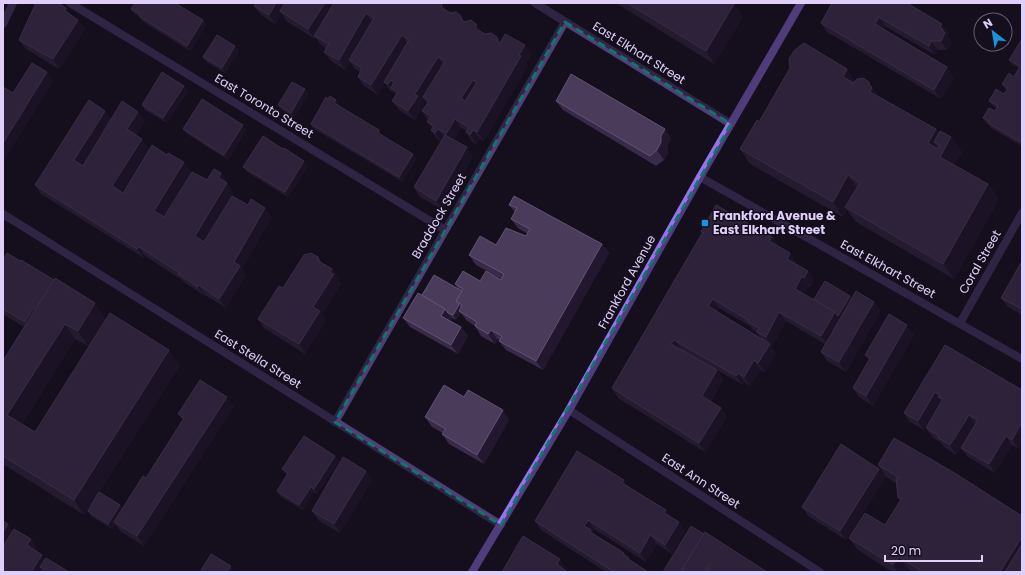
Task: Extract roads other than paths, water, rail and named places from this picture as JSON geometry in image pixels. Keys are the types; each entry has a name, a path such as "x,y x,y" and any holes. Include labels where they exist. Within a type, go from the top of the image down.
{"main road":[{"name":"Frankford Avenue","path":"472,572 569,410 700,177 801,3"}],"street":[{"path":"3,24 13,3"},
{"name":"East Toronto Street","path":"70,3 445,230"},
{"name":"East Elkhart Street","path":"535,3 731,124"},
{"name":"Braddock Street","path":"335,422 565,22"},
{"name":"East Elkhart Street","path":"700,177 1022,359"},
{"name":"Coral Street","path":"960,323 1022,213"},
{"name":"East Stella Street","path":"3,214 501,525"},
{"name":"East Ann Street","path":"569,410 820,572"}],"place":[{"name":"Frankford Avenue & East Elkhart Street","path":"705,223"}]}
